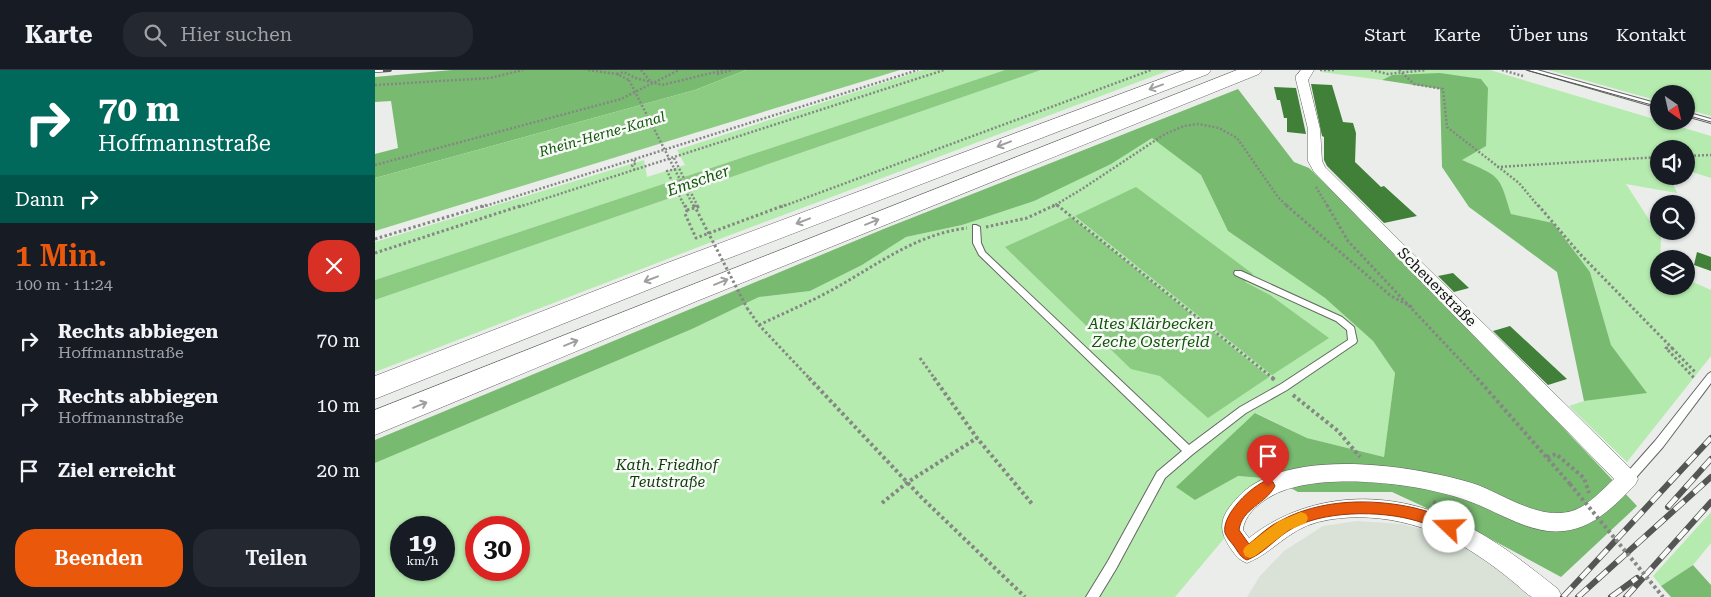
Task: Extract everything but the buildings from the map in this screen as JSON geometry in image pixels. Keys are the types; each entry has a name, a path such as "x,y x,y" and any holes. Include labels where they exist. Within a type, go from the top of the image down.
{"highway":[{"path":"375,388 676,269 1202,70"},
{"path":"375,423 1253,70"}],"street":[{"path":"1308,70 1302,76 1302,80 1314,129 1315,161 1319,169"},
{"name":"Scheuerstraße","path":"1319,169 1628,479"},
{"path":"1543,591 1497,554 1449,527 1416,514 1379,509 1350,508 1316,512 1284,525 1247,553 1232,532 1232,526 1239,511 1256,494 1268,486 1283,480 1323,475 1363,473 1411,478 1455,488 1503,508 1541,520 1563,522 1583,517 1628,479"}],"lane":[{"path":"1531,70 1650,103"},
{"path":"1695,117 1711,121"},
{"path":"975,227 977,244 982,253 1189,450"},
{"path":"1092,597 1112,566 1161,475 1189,450 1243,410 1284,387 1353,341 1351,329 1339,319 1238,273"},
{"path":"1628,479 1659,444 1711,376"}],"path":[{"path":"375,84 490,78 523,70"},
{"path":"588,70 617,74 629,80 747,308 759,325 981,557 1025,597"},
{"path":"641,70 651,83"},
{"path":"375,165 621,99 679,70"},
{"path":"685,81 724,70"},
{"path":"617,74 623,72 651,83 662,85 733,70"},
{"path":"375,239 634,160 918,70"},
{"path":"375,253 635,171 943,70"},
{"path":"676,169 667,171 687,210 685,214 697,238 1151,70"},
{"path":"1319,70 1336,70"},
{"path":"1371,70 1388,74 1426,70"},
{"path":"1399,70 1414,84 1443,89 1447,127 1519,183 1580,254 1695,372"},
{"path":"759,325 819,297 911,243 934,233 1015,222 1035,216 1057,205 1175,129 1199,124 1219,127 1237,138 1278,197 1296,215 1391,296 1412,308"},
{"path":"1695,156 1711,155"},
{"path":"674,158 698,207 687,210"},
{"path":"1496,167 1650,158"},
{"path":"634,160 636,163 631,165 635,171"},
{"path":"1319,169 1314,173 1315,185 1336,224 1363,259 1412,308 1505,408 1663,597"},
{"path":"1057,205 1272,378"},
{"path":"1672,348 1666,348 1703,387"},
{"path":"920,358 977,438 1033,505"},
{"path":"1297,398 1355,448 1364,464 1363,473"},
{"path":"882,502 909,482 977,438"},
{"path":"1547,457 1557,454 1584,478 1588,493 1600,504"}],"shaded area":[{"path":"452,70 746,70 695,90 375,178 375,154 398,148 391,101 375,102 375,77"},
{"path":"1440,73 1481,79 1488,88 1486,146 1462,160 1497,178 1504,191 1511,214 1553,223 1590,272 1611,345 1647,393 1584,401 1557,272 1469,207 1442,167 1440,89 1382,80 1392,75"},
{"path":"1238,89 1294,162 1309,168 1393,251 1516,377 1637,506 1561,577 1472,529 1392,492 1298,492 1274,479 1238,476 1195,500 1176,487 1255,413 1307,438 1384,457 1395,373 1373,341 1325,298 1228,231 1201,175 1152,138 1111,164 1034,201 962,225 906,237 862,265 810,291 759,297 692,329 375,463 375,440 886,228"},
{"path":"1357,521 1402,524 1448,536 1547,597 1247,597 1260,576 1284,551 1323,526"},
{"path":"1693,565 1711,585 1711,597 1671,597 1661,586"}],"green space":[{"path":"923,70 1005,70 375,280 375,242 644,160 647,177 685,165 677,150"},
{"path":"1041,70 1170,70 701,246 375,372 375,300"},
{"path":"1324,70 1490,70 1650,118 1650,130 1691,130 1711,136 1711,178 1695,173 1695,140 1650,140 1650,185 1674,185 1677,193 1626,184 1650,221 1650,240 1661,240 1660,250 1650,250 1650,295 1695,295 1695,283 1711,290 1711,356 1627,462 1569,406 1584,401 1646,392 1611,345 1590,272 1553,223 1510,214 1504,191 1496,178 1484,170 1461,160 1488,88 1392,75 1382,80 1321,72"},
{"path":"1548,70 1711,70 1711,116 1695,112 1695,85 1650,85 1650,98"},
{"name":"Kath. Friedhof Teutstraße","path":"1177,124 1174,154 1201,175 1228,231 1325,298 1373,341 1395,373 1384,457 1307,438 1256,413 1195,500 1237,476 1274,479 1175,597 375,597 375,463 692,329 759,297 810,291 862,265 906,237 962,225"},
{"path":"1711,512 1711,543 1693,565 1661,586 1653,576"}],"water":[{"name":"Rhein-Herne-Kanal","path":"746,70 900,70 375,231 375,178 695,90"},
{"name":"Emscher","path":"1005,70 1041,70 375,300 375,280"},
{"name":"Altes Klärbecken Zeche Osterfeld","path":"1136,187 1253,274 1245,282 1270,295 1329,338 1272,375 1075,216"},
{"name":"Altes Klärbecken Zeche Osterfeld","path":"1071,217 1269,377 1208,418 1160,376 1131,369 1005,247"}],"tram line":[{"path":"1526,70 1650,104"},
{"path":"1695,118 1711,122"}],"railway":[{"path":"375,71 390,70"},
{"path":"1563,597 1711,438"},
{"path":"1668,507 1711,459"},
{"path":"1578,597 1711,477"},
{"path":"1626,597 1711,502"},
{"path":"1611,597 1637,578"}],"slow traffic":[{"path":"1250,551 1284,525 1301,518"}],"route":[{"path":"1268,486 1247,502 1233,520 1232,532 1247,553 1284,525 1316,512 1350,508 1379,509 1416,514 1449,527"}]}
